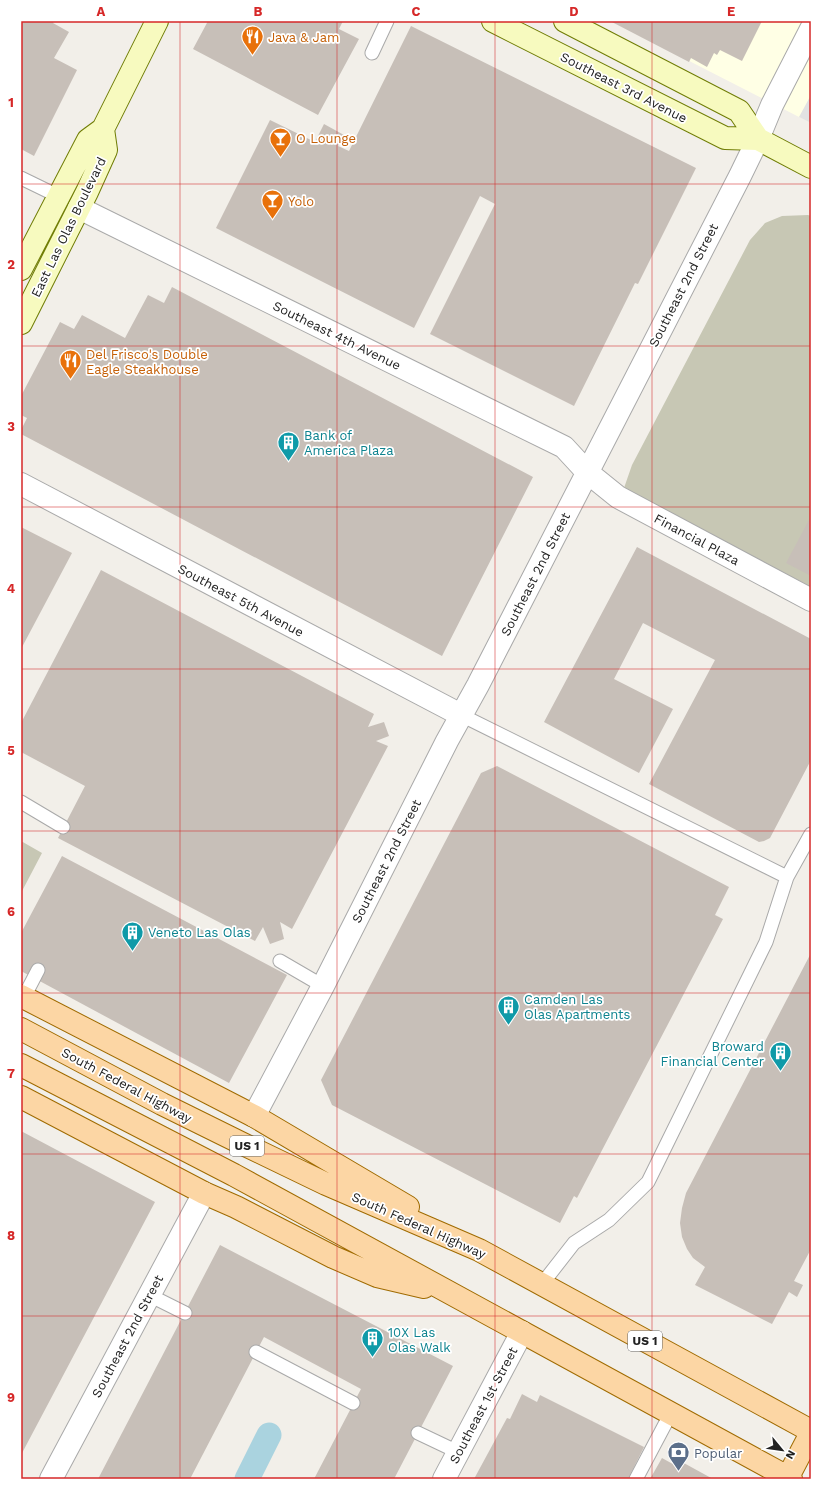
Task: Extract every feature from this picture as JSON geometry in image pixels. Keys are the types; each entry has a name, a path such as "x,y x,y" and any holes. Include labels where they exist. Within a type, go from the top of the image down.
{"main road":[{"name":"East Las Olas Boulevard","path":"21,269 88,140 103,129 157,21"},
{"name":"Southeast 3rd Avenue","path":"493,21 725,138 758,139 811,167"},
{"name":"Southeast 3rd Avenue","path":"564,21 739,110 758,139"},
{"name":"East Las Olas Boulevard","path":"21,323 79,208 106,150 103,129"},
{"path":"22,996 254,1116 479,1250"},
{"name":"South Federal Highway","path":"21,1029 162,1104 243,1144 326,1184 479,1250 811,1432"},
{"name":"US 1","path":"21,1064 234,1175 788,1478"},
{"path":"21,1097 204,1193 243,1211 333,1257 377,1276 450,1293"},
{"path":"788,1478 811,1432"}],"street":[{"name":"Southeast 2nd Street","path":"254,1116 323,986 758,139 772,105 811,29"},
{"name":"Southeast 4th Avenue","path":"79,208 564,447 587,472"},
{"name":"Financial Plaza","path":"587,472 618,497 811,600"},
{"name":"Southeast 5th Avenue","path":"21,484 461,715"},
{"name":"Southeast 2nd Street","path":"51,1479 204,1193"},
{"name":"Southeast 1st Street","path":"444,1479 522,1332"}],"lane":[{"path":"372,53 388,21"},
{"path":"21,178 58,196"},
{"path":"461,715 787,877"},
{"path":"21,802 63,827"},
{"path":"542,1284 574,1243 609,1220 648,1182 766,942 787,877 811,834"},
{"path":"280,961 323,986"},
{"path":"22,996 38,970"},
{"path":"150,1295 185,1313"},
{"path":"256,1352 353,1403"},
{"path":"636,1479 671,1413"},
{"path":"418,1433 458,1452"}],"shaded area":[{"path":"611,21 811,21 811,123 799,117"},
{"path":"811,95 811,123 799,117"},
{"path":"782,216 811,216 811,587 624,488 632,465 750,240 765,223"},
{"path":"21,841 42,853 21,893"}],"building":[{"path":"21,21 54,21 53,23 69,32 54,58 77,70 34,156 21,149"},
{"path":"208,21 343,21 339,29 359,39 318,115 193,49"},
{"path":"610,21 762,21 742,61 720,50 717,55 714,53 707,67 691,58 689,62"},
{"path":"411,26 696,168 638,284 635,283 574,406 430,334 495,204 480,196 414,328 216,228 270,120 315,142 324,124 344,135 338,146 349,151"},
{"name":"Bank of America Plaza","path":"172,287 533,477 442,656 21,434 21,430 27,418 21,415 21,396 60,322 74,329 82,315 125,338 148,295 164,303"},
{"path":"811,516 811,576 786,563"},
{"path":"21,527 72,553 21,649"},
{"path":"637,547 811,639 811,760 770,838 764,841 759,842 649,784 715,660 643,623 614,679 673,709 639,773 544,722"},
{"path":"101,570 374,714 368,727 384,722 389,736 376,741 388,746 292,929 280,922 284,939 270,944 263,927 255,941 58,838 85,786 21,752 21,723"},
{"name":"Camden Las Olas Apartments","path":"497,766 729,887 715,915 723,919 577,1198 574,1196 560,1223 332,1105 321,1080 481,773"},
{"name":"Veneto Las Olas","path":"62,856 287,975 229,1083 21,971 21,933"},
{"name":"Broward Financial Center","path":"811,953 811,1249 794,1281 803,1285 797,1297 789,1292 772,1324 695,1285 705,1267 693,1258 687,1249 682,1237 680,1223 686,1193"},
{"path":"21,1131 155,1202 21,1455"},
{"name":"10X Las Olas Walk","path":"220,1245 453,1366 394,1479 314,1479 361,1389 264,1337 190,1479 98,1479"},
{"path":"522,1394 537,1402 540,1395 644,1447 628,1479 474,1479 507,1418 510,1419"},
{"name":"Popular","path":"662,1458 680,1468 682,1462 713,1479 650,1479"}],"waterway":[{"path":"247,1479 269,1435"}],"place":[{"name":"Java & Jam","path":"253,56"},
{"name":"O Lounge","path":"280,158"},
{"name":"Yolo","path":"272,220"},
{"name":"Del Frisco's Double Eagle Steakhouse","path":"71,380"},
{"name":"Bank of America Plaza","path":"288,462"},
{"name":"Veneto Las Olas","path":"133,952"},
{"name":"Camden Las Olas Apartments","path":"508,1026"},
{"name":"Broward Financial Center","path":"780,1072"},
{"name":"10X Las Olas Walk","path":"372,1358"},
{"name":"Popular","path":"678,1472"}]}
